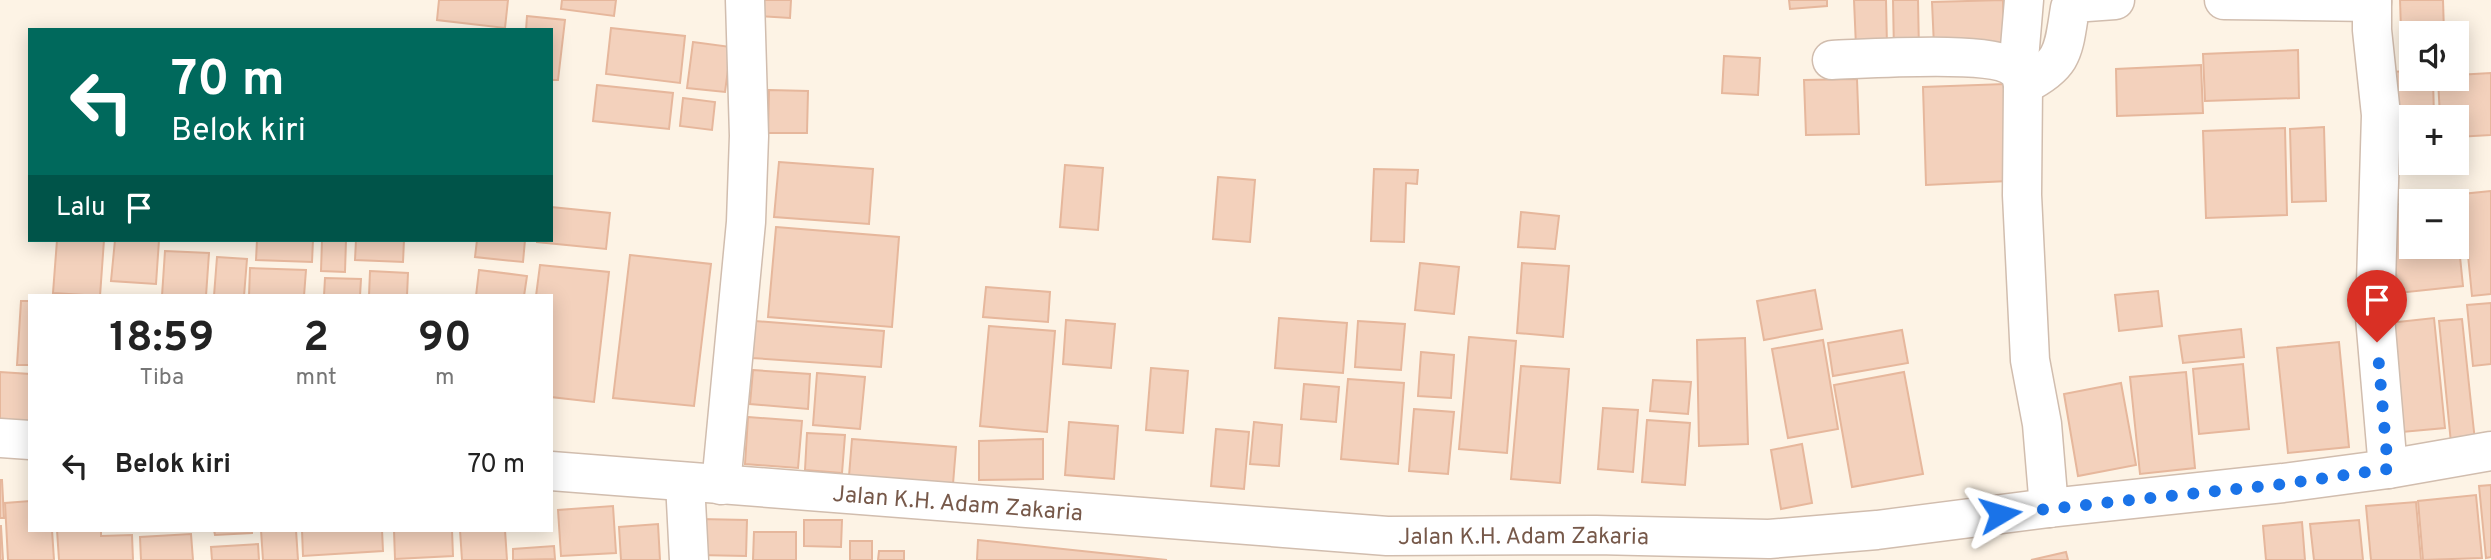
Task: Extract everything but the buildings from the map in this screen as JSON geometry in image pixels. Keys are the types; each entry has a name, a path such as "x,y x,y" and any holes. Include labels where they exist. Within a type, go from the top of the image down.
{"street":[{"path":"688,560 746,222 749,136 745,0"},
{"path":"2024,0 2021,78 2022,195 2031,360 2042,424 2049,508"},
{"path":"2021,78 2052,67 2062,52 2073,3 2115,0"},
{"path":"2224,0 2372,1 2372,30 2381,116 2375,317 2388,469"},
{"path":"1832,60 1936,56 1977,58 1997,61 2021,78"},
{"path":"0,438 28,440"},
{"name":"Jalan K.H. Adam Zakaria","path":"553,471 941,499 1213,524 1387,548 1596,535 1769,539 1877,530 2049,508 2283,484 2491,451"}],"route":[{"path":"2000,514 2283,484 2388,469 2377,342"}]}
